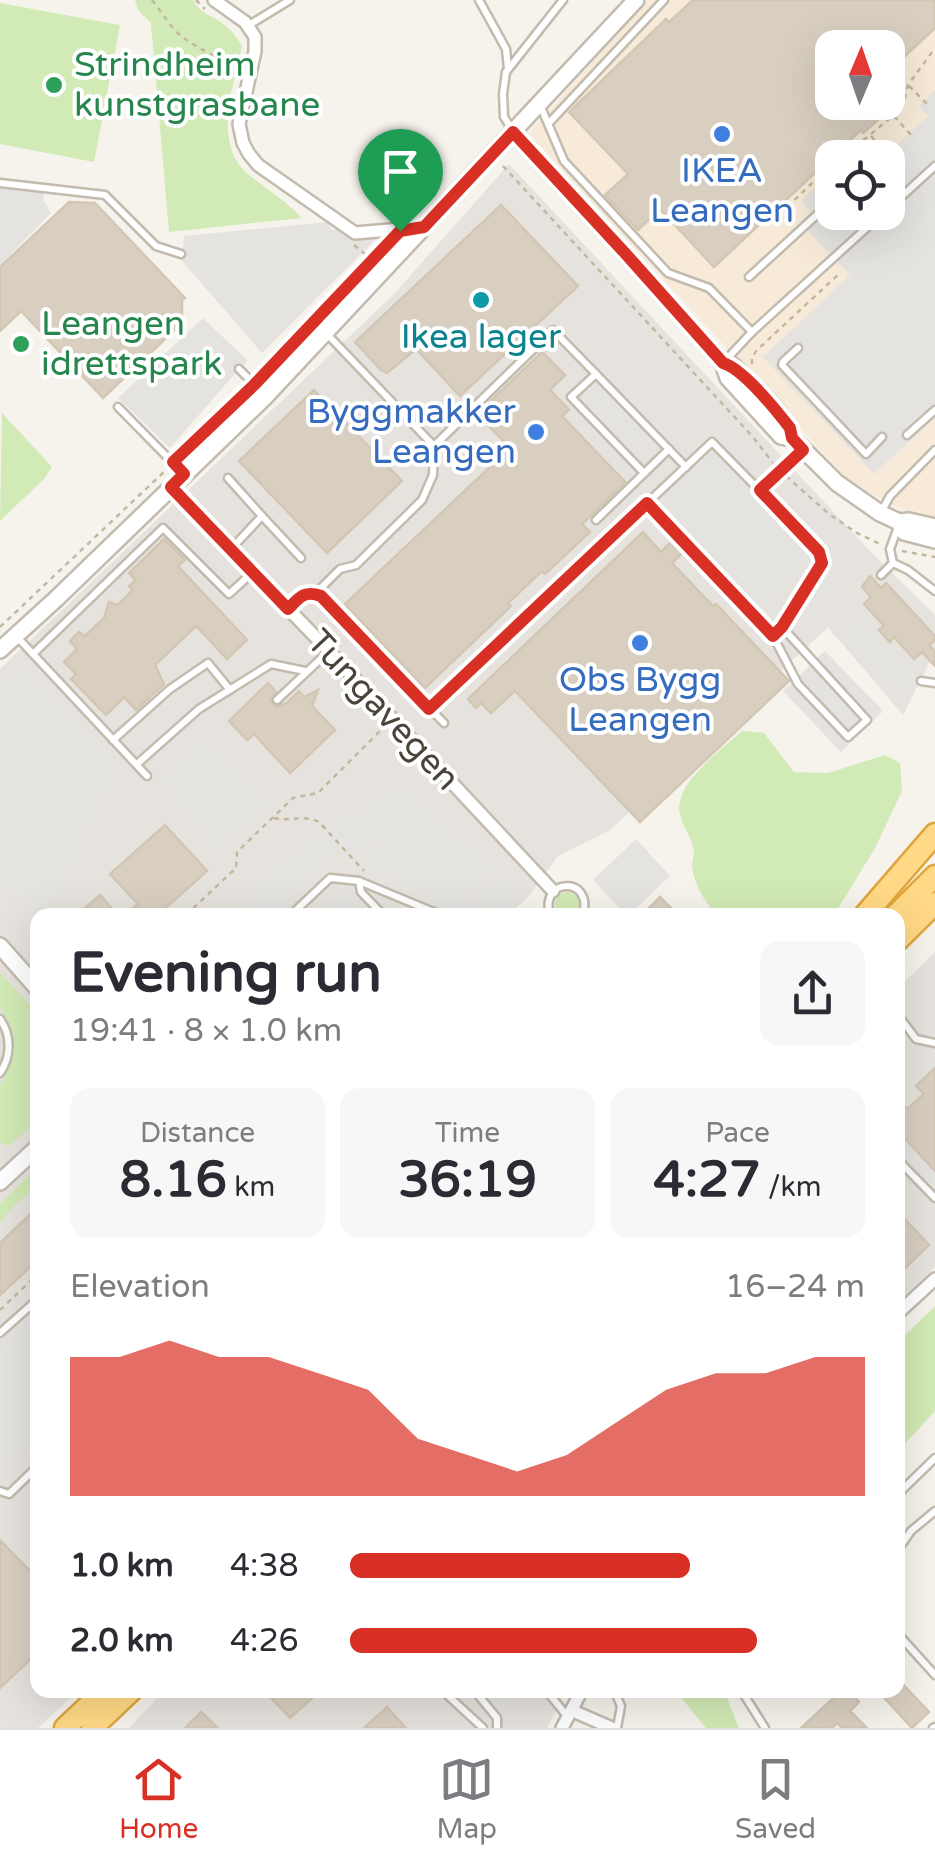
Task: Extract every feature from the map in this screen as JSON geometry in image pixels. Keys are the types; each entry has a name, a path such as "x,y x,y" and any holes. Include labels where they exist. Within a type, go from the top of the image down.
{"highway":[{"path":"871,908 935,834"},
{"path":"903,908 935,876"},
{"path":"905,933 935,904"},
{"path":"64,1728 96,1698"},
{"path":"92,1728 124,1698"}],"street":[{"path":"0,650 171,487 178,468 326,333 636,0"},
{"path":"212,6 248,25 256,43 239,124 242,143 258,165 348,234 424,227"},
{"path":"513,132 723,363 743,375 790,428 798,444 836,483 900,522 935,527"},
{"name":"Tungavegen","path":"171,487 553,892"},
{"path":"900,522 904,532 935,540"},
{"path":"0,946 30,980"},
{"path":"3,1174 30,1153"},
{"path":"905,1306 935,1278"},
{"path":"568,1719 614,1728"}],"lane":[{"path":"248,25 290,0"},
{"path":"479,0 506,49 504,117 513,132"},
{"path":"508,70 563,0"},
{"path":"548,124 664,0"},
{"path":"540,104 564,161 668,273 709,288 752,332"},
{"path":"905,194 935,166"},
{"path":"0,183 105,195 156,246 181,254"},
{"path":"749,277 815,217"},
{"path":"723,363 865,230"},
{"path":"315,594 340,570 356,565 422,500 433,475 434,446 553,330 686,466"},
{"path":"326,333 434,446"},
{"path":"798,348 782,365 854,442 866,454 882,437"},
{"path":"239,369 260,390"},
{"path":"596,374 571,398 644,473"},
{"path":"118,407 178,468"},
{"path":"907,435 935,410"},
{"path":"429,709 712,442 819,552 822,563 773,636"},
{"path":"760,490 798,444"},
{"path":"596,520 669,449"},
{"path":"880,513 890,496 935,450"},
{"path":"228,478 301,558"},
{"path":"647,503 773,636 798,684 848,738 867,720 782,627"},
{"path":"231,549 262,516"},
{"path":"893,564 890,549 900,522"},
{"path":"34,654 163,528 229,594 252,572"},
{"path":"882,575 893,564"},
{"path":"893,564 908,570 935,591"},
{"path":"288,609 303,595 311,592 321,596 444,723"},
{"path":"16,636 147,776"},
{"path":"277,700 329,651"},
{"path":"114,740 170,689 208,664 230,690"},
{"path":"137,764 198,710 271,664 306,671"},
{"path":"921,681 935,683"},
{"path":"298,908 330,878 359,881 423,908"},
{"path":"359,881 361,892 376,908"},
{"path":"549,908 553,892 570,886 580,892 585,908"},
{"path":"0,1019 9,1043 8,1061 0,1074"},
{"path":"905,1024 916,1038 935,1042"},
{"path":"905,1167 935,1198"},
{"path":"0,1332 30,1307"},
{"path":"905,1487 935,1458"},
{"path":"0,1491 9,1494 30,1474"},
{"path":"905,1540 935,1511"},
{"path":"905,1642 935,1674"},
{"path":"451,1698 483,1728"},
{"path":"481,1698 497,1718 498,1728"},
{"path":"552,1698 568,1719"},
{"path":"614,1728 620,1706 617,1698"},
{"path":"746,1698 765,1728"}],"path":[{"path":"152,0 175,31 189,42 250,74"},
{"path":"196,0 199,5 212,6"},
{"path":"905,96 908,84 935,48"},
{"path":"908,84 926,104"},
{"path":"863,140 888,120"},
{"path":"898,120 912,136"},
{"path":"870,135 874,140"},
{"path":"498,161 756,441 779,471 858,533 890,549 935,557"},
{"path":"794,222 784,210 815,180"},
{"path":"0,627 260,390 400,231"},
{"path":"348,234 372,259"},
{"path":"752,369 756,350 840,272"},
{"path":"193,908 236,868 237,852 293,798 318,793 392,720"},
{"path":"273,817 310,818 318,822 364,871"},
{"path":"0,1310 30,1282"}],"shaded area":[{"path":"648,0 935,0 935,523 917,518 850,482 529,133"},
{"path":"935,90 935,418 874,474 763,357 850,275 800,222 811,212 801,201 815,188 815,230 905,230 902,140 928,116 919,106"},
{"path":"509,164 869,550 935,615 935,651 903,715 828,627 609,831 558,856 515,908 30,908 30,1698 70,1698 38,1728 0,1728 0,669 394,294"},
{"path":"0,183 46,187 43,199 51,213 0,265"},
{"path":"328,222 331,230 389,223 262,353 182,261 184,236"},
{"path":"203,318 248,361 170,448 118,398"},
{"path":"602,359 674,435 626,480 566,417 591,394 587,390 603,375 594,365"},
{"path":"726,428 753,457 746,464 718,435"},
{"path":"712,450 815,558 760,610 657,503"},
{"path":"805,510 832,539 825,546 798,517"},
{"path":"176,520 227,574 225,587 160,522"},
{"path":"826,570 835,574 817,621 807,617"},
{"path":"858,612 918,674 921,681 899,702 831,632"},
{"path":"825,651 883,711 841,752 783,691"},
{"path":"23,659 121,765 68,888 46,908 30,908 30,913 0,884 0,681"},
{"path":"203,684 209,690 189,709 204,728 159,770 138,745"},
{"path":"206,731 274,802 218,855 154,779"},
{"path":"398,777 499,871 460,908 440,908 418,890 401,887 386,873 371,874 360,863 373,841 361,853 340,853 282,908 253,908 240,895 288,850 293,853 315,830 319,833 344,811 361,828 352,818"},
{"path":"636,839 670,876 636,908 619,908 593,880"},
{"path":"502,872 528,897 515,908 499,908 491,901 483,908 463,908"},
{"path":"343,890 361,908 328,908"},
{"path":"935,952 935,1267 905,1295 905,981"},
{"path":"905,1139 935,1172 935,1208 905,1176"},
{"path":"30,1319 30,1449 10,1468 0,1458 0,1348"},
{"path":"157,1698 562,1698 547,1728 129,1728"},
{"path":"482,1698 520,1698 497,1718"}],"green space":[{"path":"135,0 193,0 235,35 242,46 228,113 230,146 247,173 302,218 169,232 151,23 138,10"},
{"name":"Strindheim kunstgrasbane","path":"0,3 120,25 94,162 0,144"},
{"path":"2,413 52,467 0,521"},
{"path":"742,731 764,733 794,772 828,773 885,755 900,763 902,791 875,848 838,908 711,908 695,880 693,847 680,815 683,792 700,769"},
{"path":"563,893 571,893 578,900 578,908 556,908 556,900"},
{"path":"0,972 30,1005 30,1127 9,1146 0,1143 0,1086 14,1056 14,1037 0,1008"},
{"path":"30,1174 30,1192 0,1222 0,1204"},
{"path":"935,1306 935,1411 905,1443 905,1335"},
{"path":"682,1698 727,1698 739,1728 706,1728"}],"building":[{"name":"IKEA Leangen","path":"693,0 935,0 935,28 905,56 905,30 815,30 815,120 878,120 850,140 815,140 815,173 714,267 660,209 638,230 605,195 628,174 569,112 666,19 669,22"},
{"path":"69,202 95,203 185,298 182,323 103,398 21,311 0,331 0,267"},
{"name":"Ikea lager","path":"501,205 578,286 460,396 416,349 387,373 381,370 355,342"},
{"path":"542,352 565,375 550,390 569,410 562,416 625,482 582,524 590,532 508,603 511,606 425,688 345,604 510,448 477,414"},
{"path":"314,390 402,481 327,553 239,461"},
{"name":"Obs Bygg Leangen","path":"643,532 661,552 671,542 682,553 672,563 789,681 640,822 515,691 491,713 481,703 476,708 468,699"},
{"path":"164,539 185,560 178,566 247,640 227,659 196,626 155,665 164,684 136,710 124,697 106,715 71,679 76,674 64,662 77,649 70,641 79,632 85,636 104,618 109,602 118,605 133,590 129,586 136,580 129,573"},
{"path":"870,576 881,588 886,583 935,636 929,645 935,651 935,666 922,652 914,659 894,637 890,642 879,630 884,626 864,604 871,597 862,587"},
{"path":"268,683 276,692 270,701 276,707 299,691 304,697 318,690 312,706 335,730 290,773 254,734 247,740 229,721"},
{"path":"165,825 207,871 166,908 133,908 138,904 110,874"},
{"path":"100,895 112,908 85,908"},
{"path":"660,897 671,908 649,908"},
{"path":"935,1068 935,1171 905,1139 905,1107 924,1094 916,1086"},
{"path":"30,1215 30,1267 0,1295 0,1243"},
{"path":"905,1219 929,1245 905,1268"},
{"path":"0,1540 30,1571 30,1660 0,1688"},
{"path":"905,1686 929,1712 912,1728 884,1698 905,1698"},
{"path":"271,1698 312,1698 290,1718"},
{"path":"833,1698 855,1698 859,1702 850,1711 867,1728 842,1728 837,1723 832,1728 801,1728"},
{"path":"387,1707 406,1728 364,1728"},
{"path":"201,1712 218,1728 185,1728"}],"place":[{"name":"Strindheim kunstgrasbane","path":"54,85"},
{"name":"IKEA Leangen","path":"722,134"},
{"name":"Ikea lager","path":"481,300"},
{"name":"Leangen idrettspark","path":"21,344"},
{"name":"Byggmakker Leangen","path":"536,432"},
{"name":"Obs Bygg Leangen","path":"640,643"}],"route":[{"path":"513,132 723,363 743,375 790,428 792,438 803,450 760,490 819,552 822,563 773,636 647,503 429,709 321,596 311,592 303,595 288,609 171,487 184,474 173,462 254,385 400,231 424,227 513,132"}]}
